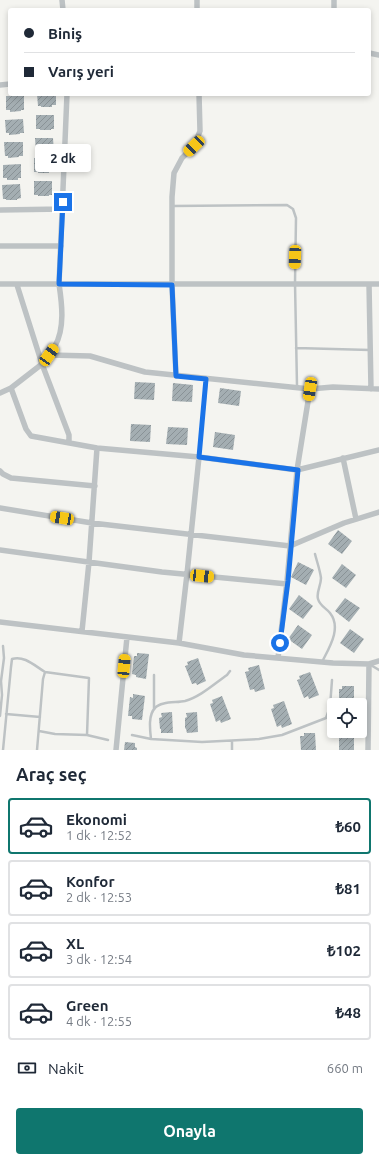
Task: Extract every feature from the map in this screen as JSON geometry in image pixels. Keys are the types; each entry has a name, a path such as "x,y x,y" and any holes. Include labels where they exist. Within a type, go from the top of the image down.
{"street":[{"path":"0,393 11,388 42,364 56,346 61,328 62,303 59,284 67,96"},
{"path":"176,376 172,285 172,206 174,174 182,158 194,146 200,131 199,96"},
{"path":"0,210 63,209"},
{"path":"0,246 61,246"},
{"path":"0,284 379,284"},
{"path":"369,284 371,389"},
{"path":"17,285 42,364 69,435 69,443"},
{"path":"49,355 90,356 145,372 176,376 310,389 333,387 379,389"},
{"path":"11,388 26,429 31,436 97,448 199,457 298,470 379,450"},
{"path":"278,658 298,470 310,389"},
{"path":"82,631 89,562 97,448"},
{"path":"179,643 199,457"},
{"path":"343,458 356,519"},
{"path":"0,471 11,478 95,486"},
{"path":"0,508 92,523 290,546 344,523 379,512"},
{"path":"0,550 187,574 287,584"},
{"path":"0,622 179,643 244,655 321,662 369,664 379,660"},
{"path":"116,750 127,637"},
{"path":"368,750 369,664"}],"lane":[{"path":"172,206 287,205 295,211 294,283 297,388"},
{"path":"296,348 371,350"},
{"path":"199,457 206,379"},
{"path":"315,554 321,576 317,593 318,600 330,613 335,625 333,636 321,662"},
{"path":"0,716 2,695 1,673 4,658 3,646"},
{"path":"3,750 12,659 18,657 25,659 45,672 89,678 87,735"},
{"path":"369,664 379,670"},
{"path":"154,709 159,705 186,701 199,695 227,675 230,671"},
{"path":"37,750 45,672"},
{"path":"150,739 150,726 154,709 154,675"},
{"path":"132,735 150,739 202,742 259,739 282,734 326,718 330,707 332,680"},
{"path":"6,714 40,717"},
{"path":"39,731 55,734 87,735 108,740"},
{"path":"232,740 232,750"}],"building":[{"path":"6,96 24,96 24,110 10,112 10,110 6,110"},
{"path":"37,96 56,96 56,105 52,105 52,107 38,106"},
{"path":"36,115 54,115 54,129 36,129"},
{"path":"23,119 24,133 9,135 9,133 6,133 5,120"},
{"path":"35,138 53,138 54,152 36,152"},
{"path":"4,142 23,142 23,156 8,158 8,156 5,156"},
{"path":"52,157 53,171 49,171 49,173 34,172 34,158"},
{"path":"21,164 21,178 18,178 18,180 7,180 7,178 3,178 3,165"},
{"path":"34,181 52,181 52,195 34,195"},
{"path":"20,184 21,198 17,200 3,199 2,185"},
{"path":"135,382 155,383 154,400 134,399"},
{"path":"173,383 193,385 192,402 172,401"},
{"path":"220,388 241,391 239,406 218,403"},
{"path":"131,424 151,425 150,442 130,441"},
{"path":"168,427 188,428 187,445 166,444"},
{"path":"215,432 235,435 233,450 213,447"},
{"path":"338,530 352,541 342,554 328,544"},
{"path":"298,562 314,570 306,585 291,577"},
{"path":"342,564 356,575 346,588 332,578"},
{"path":"299,595 313,606 303,619 289,609"},
{"path":"345,598 360,608 349,622 335,611"},
{"path":"298,625 312,635 302,649 288,639"},
{"path":"350,629 364,639 354,653 340,643"},
{"path":"137,653 149,654 146,679 136,677 136,675 132,674 134,656 137,656"},
{"path":"198,658 206,681 197,685 196,683 192,684 185,666 188,665 187,662"},
{"path":"259,665 265,689 255,692 254,689 250,690 245,672 249,671 248,668"},
{"path":"310,672 319,695 309,699 308,696 304,698 297,680 300,679 299,676"},
{"path":"342,686 354,686 354,698 339,698 339,689 342,689"},
{"path":"133,694 145,696 142,720 132,719 132,716 128,716 130,697 133,698"},
{"path":"222,696 231,719 221,723 220,720 216,722 210,704 213,703 212,700"},
{"path":"284,701 292,724 282,728 281,725 277,727 271,709 274,708 273,705"},
{"path":"172,712 173,733 161,733 159,718 162,717 161,713"},
{"path":"197,712 198,732 187,733 185,728 185,718 187,717 186,713"},
{"path":"304,733 315,733 316,750 301,750 300,736 304,736"},
{"path":"339,738 354,738 354,750 339,750"},
{"path":"125,742 135,743 137,750 124,750"}],"route":[{"path":"63,202 59,284 172,285 176,376 206,379 199,457 298,470 288,581 280,643"}]}
